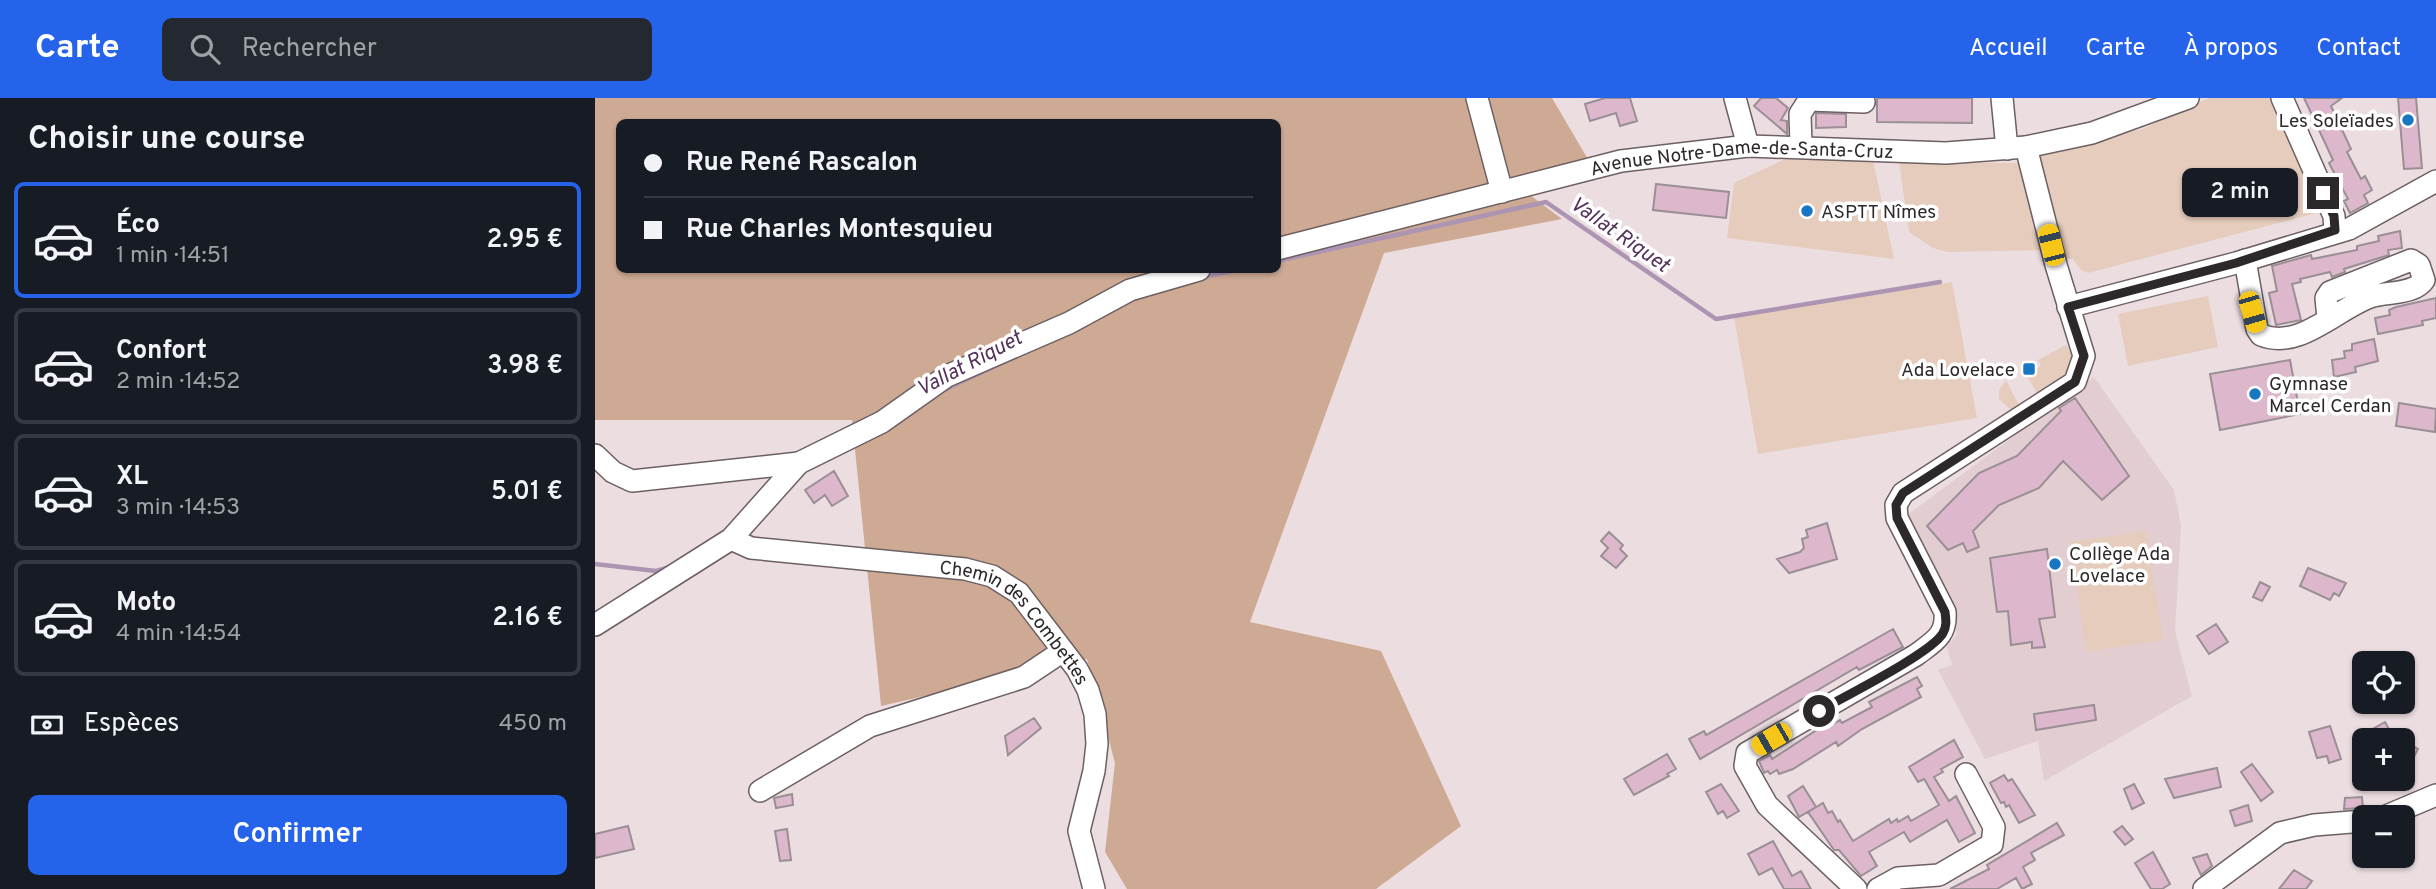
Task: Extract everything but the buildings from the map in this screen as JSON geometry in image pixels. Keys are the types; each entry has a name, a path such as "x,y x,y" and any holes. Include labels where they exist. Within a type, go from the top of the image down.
{"street":[{"path":"1477,98 1502,192"},
{"path":"1735,98 1748,146"},
{"path":"1856,889 1767,805 1745,766 1747,754 1916,655 1942,636 1946,625 1945,612 1897,518 1896,505 1903,493 2075,382 2084,356 2002,98"},
{"name":"Avenue Notre-Dame-de-Santa-Cruz","path":"1281,248 1621,161 1748,146 1946,153 2016,148 2092,132 2188,98"},
{"path":"2282,98 2334,216 2335,230"},
{"path":"1801,146 1800,114 1809,100 1857,106"},
{"path":"2068,307 2245,260 2335,230 2349,229 2436,181"},
{"path":"2245,260 2252,312 2261,335 2274,338 2301,333 2328,318"},
{"path":"595,455 613,472 632,481 799,463 882,422 965,366 1069,323 1131,290 1189,273"},
{"path":"595,625 730,540 799,463"},
{"name":"Chemin des Combettes","path":"730,540 751,548 935,564 992,576 1019,593 1063,651 1088,690 1095,713 1094,771 1079,831 1094,889"},
{"path":"761,791 870,726 1024,677 1063,651"},
{"path":"1878,889 1898,878 1939,875 1992,844 1994,827 1966,774"},
{"path":"2412,805 2436,795"},
{"path":"2204,889 2280,833 2314,825 2352,822"}],"shaded area":[{"path":"595,98 1552,98 1589,161 1514,183 1562,219 1384,253 1250,622 1381,651 1461,826 1376,889 1127,889 1105,852 1115,763 1087,659 881,706 852,420 595,420"},
{"path":"2209,98 2276,98 2324,211 2088,273 2081,270 2073,259 2060,259 2047,250 1948,252 1933,248 1909,232 1899,162 2016,163 2040,153 2143,129"},
{"name":"ASPTT Nîmes","path":"1792,156 1873,160 1894,259 1727,238 1734,183"},
{"path":"1952,282 1977,418 1758,454 1734,317"},
{"path":"2208,296 2218,347 2128,366 2118,314"},
{"path":"2066,345 2072,354 2069,371 2037,393 2026,375 2041,366 2038,360"},
{"name":"Collège Ada Lovelace","path":"2094,377 2174,490 2181,526 2175,631 2192,696 2044,781 2038,741 1985,759 1938,670 1952,665 1947,647 1957,634 1951,602 1906,516"},
{"path":"2006,380 2021,409 2010,409 1999,399 1999,390"},
{"path":"2147,531 2163,640 2086,652 2070,542"}],"waterway":[{"name":"Vallat Riquet","path":"1281,260 1546,202 1716,319 1940,282"},
{"name":"Vallat Riquet","path":"1202,277 1222,273"},
{"name":"Vallat Riquet","path":"946,389 1008,360"},
{"name":"Vallat Riquet","path":"595,564 656,571 670,567"}],"place":[{"name":"Les Soleïades","path":"2408,120"},
{"name":"ASPTT Nîmes","path":"1807,211"},
{"name":"Ada Lovelace","path":"2029,369"},
{"name":"Gymnase Marcel Cerdan","path":"2255,394"},
{"name":"Collège Ada Lovelace","path":"2055,564"}],"route":[{"path":"1819,711 1916,655 1942,636 1946,625 1945,612 1897,518 1896,505 1903,493 2075,382 2082,369 2084,356 2068,307 2236,263 2335,230 2334,216 2323,193"}]}
